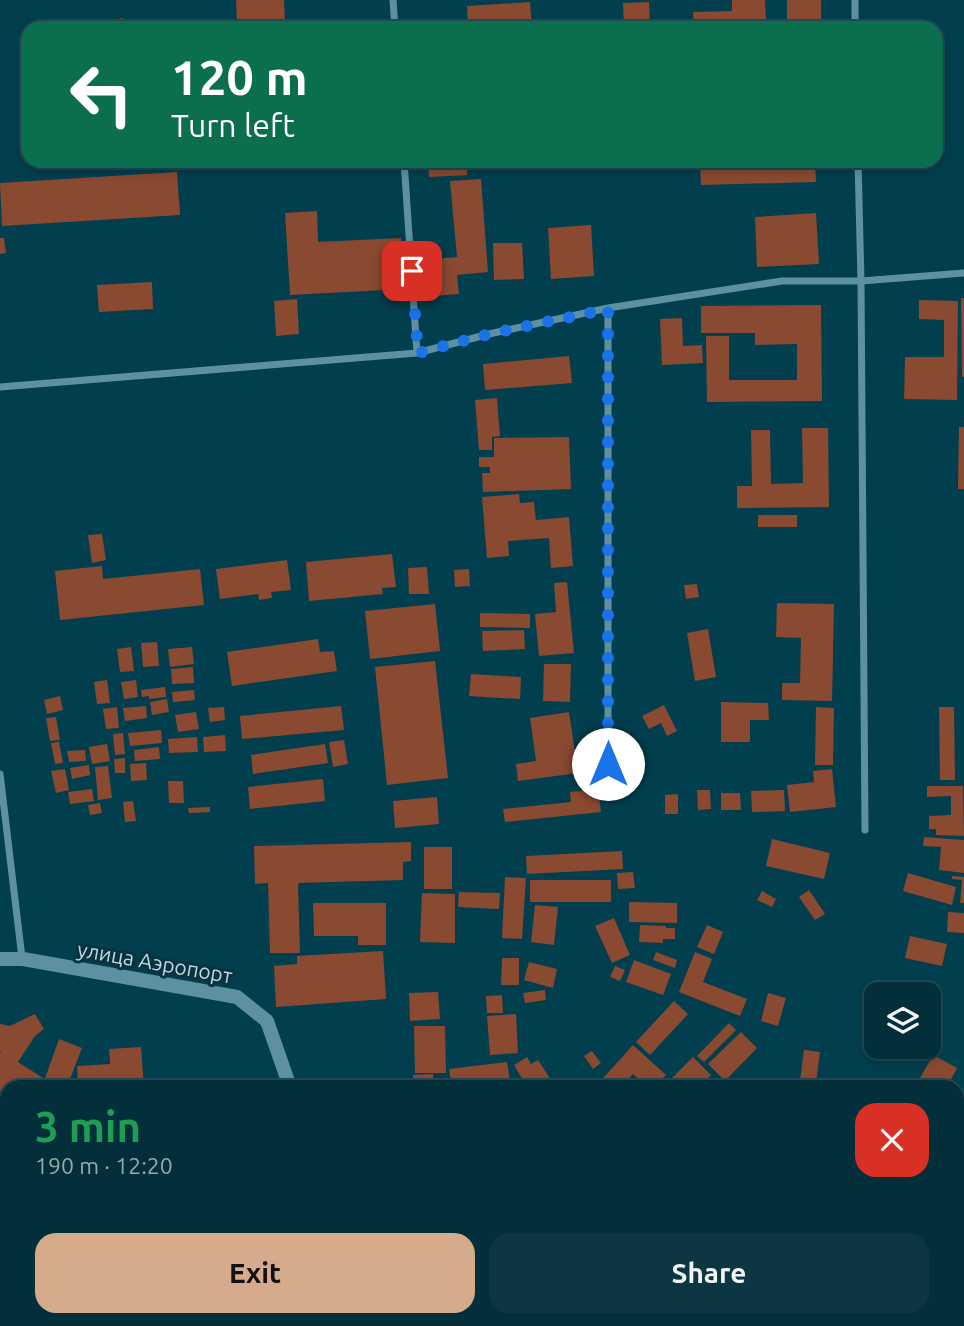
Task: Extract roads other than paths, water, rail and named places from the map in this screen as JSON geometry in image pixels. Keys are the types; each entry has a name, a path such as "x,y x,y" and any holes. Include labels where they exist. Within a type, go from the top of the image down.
{"main road":[{"name":"улица Аэропорт","path":"0,959 23,959 237,997 267,1021 288,1080"}],"street":[{"path":"393,0 394,21"},
{"path":"855,0 855,21"},
{"path":"405,168 418,353"},
{"path":"858,168 865,830"},
{"path":"0,387 418,353 489,334 608,309 782,281 861,281 964,273"},
{"path":"608,309 608,764"},
{"path":"0,774 23,959"}]}
